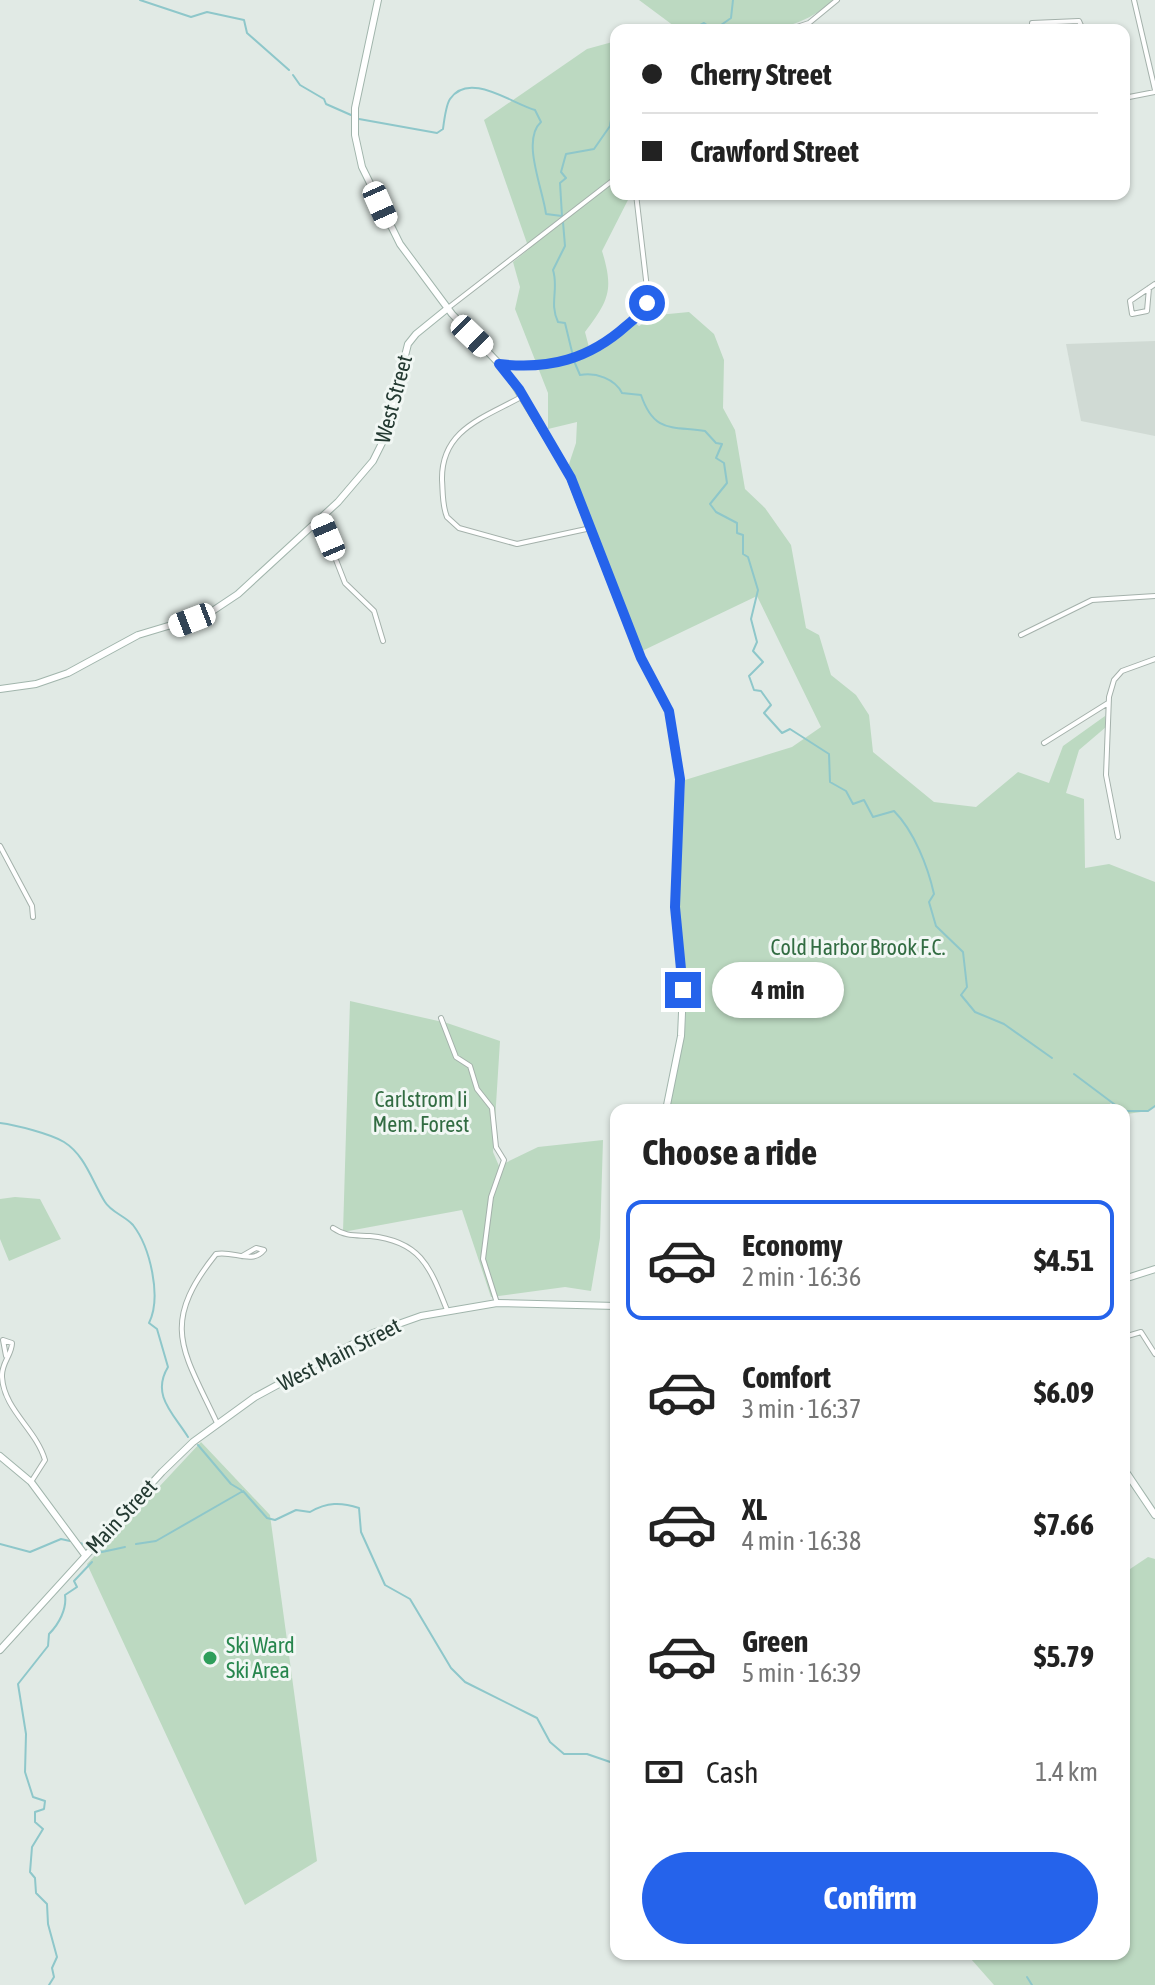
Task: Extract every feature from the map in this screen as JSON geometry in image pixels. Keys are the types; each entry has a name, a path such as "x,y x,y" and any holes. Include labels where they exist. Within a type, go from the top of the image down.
{"street":[{"path":"378,0 356,103 355,130 359,156 395,236 448,308 499,364 523,396 571,478 641,658 669,711 679,765 675,907 683,1009 667,1104"},
{"path":"806,24 837,0"},
{"path":"1130,97 1155,91 1134,0"},
{"path":"1032,24 1069,19 1080,24"},
{"name":"West Street","path":"0,689 47,681 98,659 138,635 177,626 215,610 238,594 343,497 379,453 408,344 416,334 610,183"},
{"path":"499,364 538,365 581,357 609,341 642,311 648,297 637,200"},
{"path":"1149,288 1147,311 1132,314 1130,301 1149,288 1155,284"},
{"path":"523,396 469,427 448,445 442,467 447,517 459,528 517,544 591,528"},
{"path":"319,517 345,583 374,611 383,641"},
{"path":"1021,635 1092,600 1155,596"},
{"path":"1118,837 1106,775 1110,748 1108,703 1119,674 1155,659"},
{"path":"1044,743 1108,703"},
{"path":"0,846 31,905 33,917"},
{"path":"441,1018 456,1057 470,1066 477,1089 492,1108 496,1147 504,1160 491,1197 483,1259 497,1303"},
{"path":"333,1228 345,1235 392,1241 417,1252 430,1268 447,1310"},
{"path":"217,1423 179,1334 190,1288 216,1254 242,1256 258,1256 264,1247 250,1250 242,1256"},
{"path":"1130,1277 1155,1269"},
{"name":"West Main Street","path":"255,1397 373,1333 447,1310 497,1303 610,1306"},
{"path":"1130,1335 1141,1332 1155,1354"},
{"path":"6,1356 1,1376 5,1393 45,1460 31,1482"},
{"name":"Main Street","path":"0,1650 162,1472 217,1423 255,1397"},
{"path":"0,1456 31,1482 85,1555"},
{"path":"1130,1478 1155,1515"}],"shaded area":[{"path":"1155,341 1155,436 1081,421 1066,344"}],"green space":[{"path":"639,0 833,0 815,14 792,24 671,24"},
{"name":"Cold Harbor Brook F.C.","path":"610,43 610,200 628,200 602,251 608,285 604,303 585,332 591,355 633,321 639,326 658,315 689,312 714,334 724,360 723,408 735,430 745,489 765,508 791,545 806,628 819,635 831,675 856,695 869,715 873,752 934,802 976,807 1018,772 1049,783 1063,746 1105,716 1106,727 1079,750 1066,793 1084,799 1085,868 1109,864 1155,882 1155,1106 1148,1111 1130,1114 1130,1104 1111,1103 670,1104 685,1030 686,990 697,991 696,973 683,971 679,904 685,780 792,747 821,727 757,596 642,651 568,467 576,443 577,422 548,429 548,393 515,309 520,287 513,262 529,249 484,120 587,49"},
{"name":"Carlstrom Ii Mem. Forest","path":"350,1001 447,1023 500,1041 493,1152 499,1166 538,1147 603,1140 600,1238 591,1291 565,1287 491,1297 462,1210 343,1232"},
{"path":"0,1199 40,1199 61,1239 9,1261 0,1239"},
{"name":"Ski Ward Ski Area","path":"201,1442 270,1515 317,1861 245,1905 87,1564"},
{"path":"1148,1557 1155,1559 1155,1985 994,1985 972,1960 1130,1960 1130,1569"}],"waterway":[{"path":"140,0 191,17 207,12 244,20 247,33 289,70"},
{"path":"722,24 731,18 733,0"},
{"path":"293,75 300,85 324,99 326,104 351,115"},
{"path":"359,119 437,133 443,129 450,99 458,91 468,88 491,91 535,110 541,122 535,130 533,152 546,214 562,216 560,183 566,178 561,172 566,154 594,149 610,126"},
{"path":"563,222 565,246 553,270 554,309 558,322 565,323 573,356"},
{"path":"574,361 580,375 598,376 610,380 622,393 641,395 658,422 705,431 716,443 722,444 716,458 724,463 727,483 710,504 716,512 737,523 737,533 743,535 743,554 748,557 758,590 751,619 757,642 753,651 763,662 749,676 754,690 761,691 771,705 764,713 782,733 790,729 829,754 830,782 846,791 853,804 864,800 873,817 894,811 901,819 914,839 928,872 934,894 929,902 936,926 963,952 967,987 961,995 975,1012 1004,1024 1052,1058"},
{"path":"1074,1074 1114,1104"},
{"path":"1130,1111 1148,1111 1155,1106"},
{"path":"0,1123 42,1133 71,1147 83,1161 108,1205 130,1222 139,1234 149,1259 154,1286 153,1312 149,1323 157,1329 168,1367 163,1377 163,1395 188,1437"},
{"path":"198,1445 231,1484 241,1490"},
{"path":"136,1544 156,1541 243,1491 267,1518 275,1520 296,1510 310,1512 328,1505 359,1508 361,1532 385,1585 410,1599 451,1668 465,1682 537,1718 550,1742 564,1754 587,1754 610,1762"},
{"path":"0,1544 30,1552 61,1539 70,1541"},
{"path":"80,1543 86,1545"},
{"path":"96,1550 102,1552 125,1547"},
{"path":"49,1985 54,1977 52,1968 57,1957 48,1924 47,1904 36,1893 35,1878 30,1872 32,1847 43,1829 35,1822 35,1812 44,1809 45,1801 33,1797 25,1772 26,1734 18,1684 48,1646 49,1634 63,1611 65,1595 77,1587 74,1581 92,1562"},
{"path":"1027,1977 1032,1985"}],"place":[{"name":"Ski Ward Ski Area","path":"210,1658"}],"route":[{"path":"647,303 609,341 588,354 572,360 538,365 499,364 519,389 571,478 641,658 669,711 680,779 675,907 683,990"}]}
